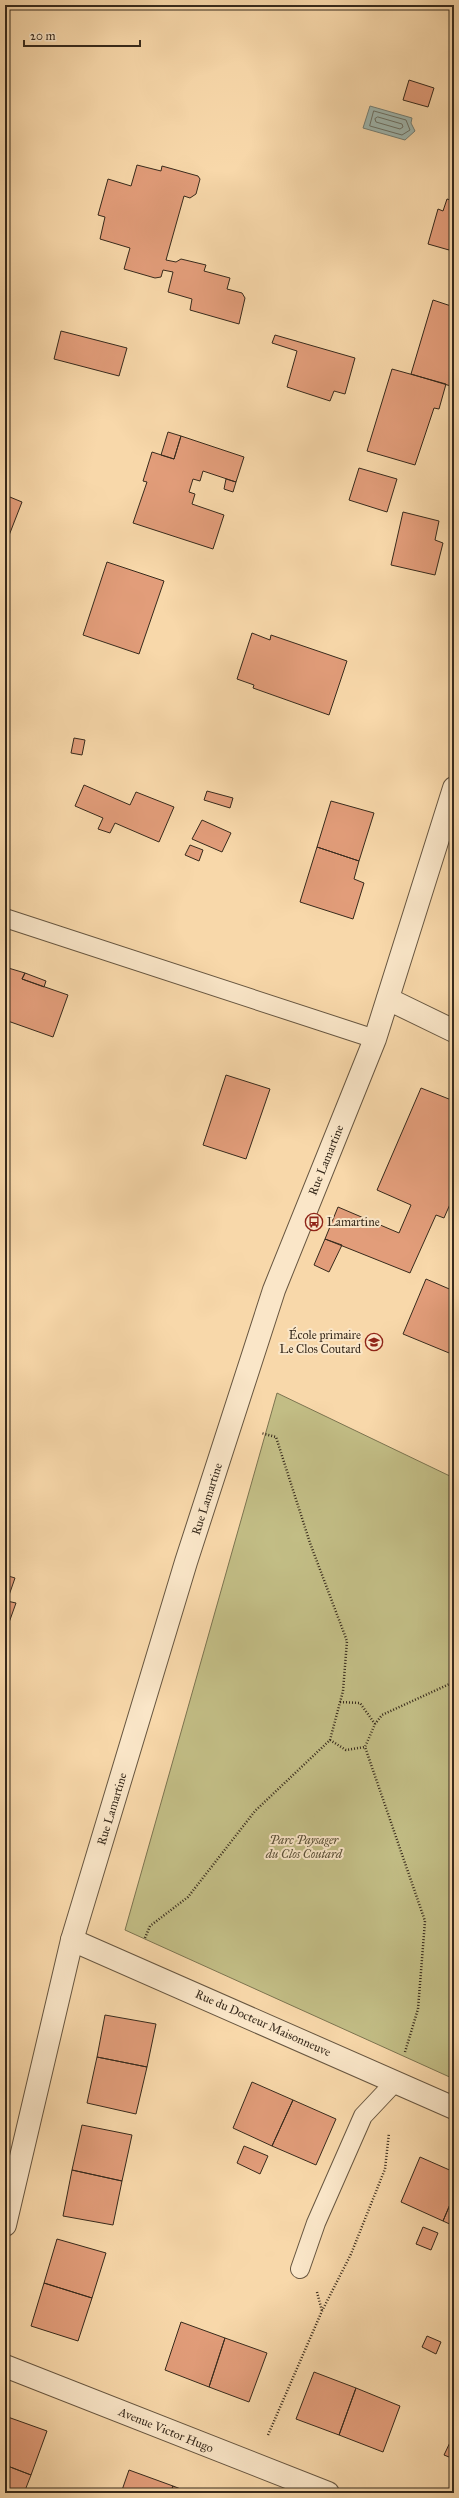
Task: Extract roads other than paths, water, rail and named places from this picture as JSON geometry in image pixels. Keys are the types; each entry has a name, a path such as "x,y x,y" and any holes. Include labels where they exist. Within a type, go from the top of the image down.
{"street":[{"name":"Rue Lamartine","path":"5,2225 72,1940 186,1562 274,1290 375,1039 448,829 454,788"},
{"path":"388,999 454,1031"},
{"name":"Rue du Docteur Maisonneuve","path":"72,1940 454,2108"},
{"name":"Avenue Victor Hugo","path":"5,2366 328,2493"}],"lane":[{"path":"5,918 375,1039"},
{"path":"300,2269 316,2223 363,2116 395,2082"}],"water":[{"path":"370,106 412,118 411,123 415,131 405,140 363,128"}],"place":[{"name":"Lamartine","path":"314,1222"},
{"name":"École primaire Le Clos Coutard","path":"374,1342"}],"park label":[{"name":"Parc Paysager du Clos Coutard","path":"304,1847"}]}
